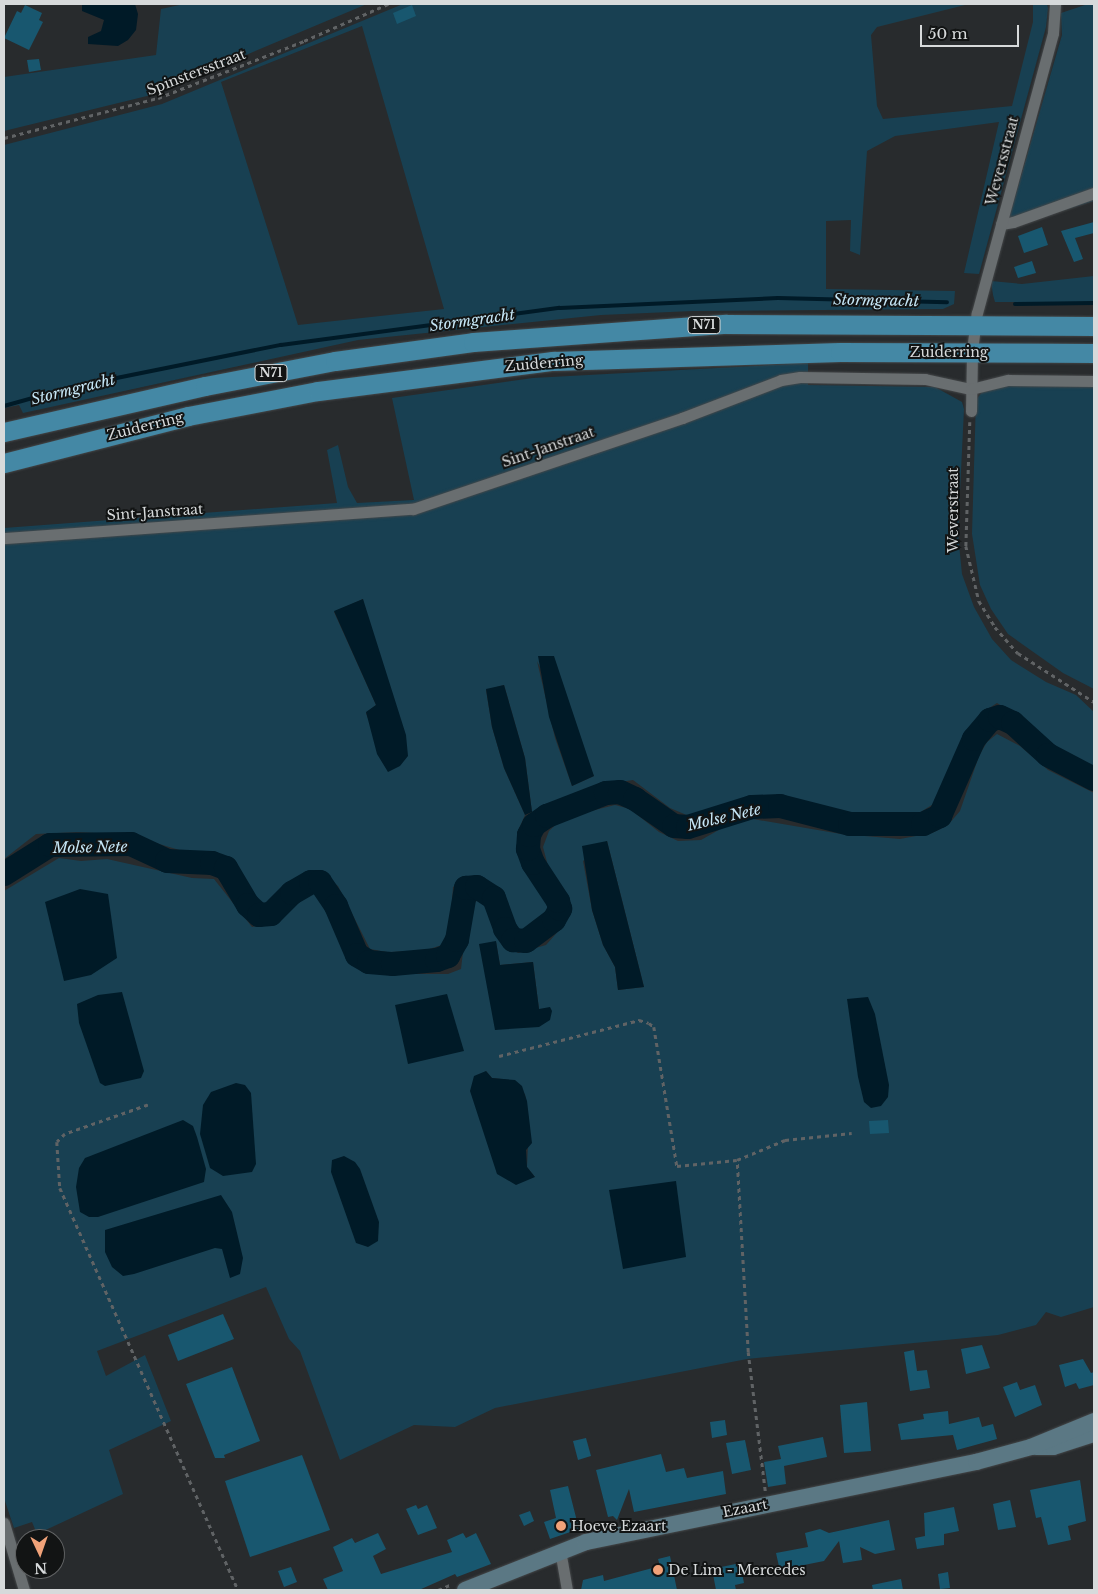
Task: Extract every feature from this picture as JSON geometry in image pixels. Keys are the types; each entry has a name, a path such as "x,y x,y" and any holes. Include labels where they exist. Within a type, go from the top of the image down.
{"highway":[{"name":"Zuiderring","path":"4,432 224,382 335,361 473,342 726,324 1094,326"},
{"name":"Zuiderring","path":"4,462 188,416 318,391 472,369 552,361 679,354 972,351 1094,353"}],"main road":[{"name":"Ezaart","path":"465,1590 560,1550 654,1526 976,1462 1031,1447 1094,1421"},
{"name":"Ezaart","path":"1031,1447 1053,1447 1094,1434"}],"street":[{"name":"Weversstraat","path":"972,351 975,325 1053,34 1055,4"},
{"path":"1001,224 1013,222 1094,193"},
{"path":"970,411 972,351"},
{"name":"Sint-Janstraat","path":"4,538 413,509 682,418 781,380 800,377 925,379 971,389 1008,380 1094,381"},
{"path":"4,1523 24,1590"},
{"path":"560,1550 567,1590"}],"path":[{"name":"Spinstersstraat","path":"4,138 158,98 304,41 388,4"},
{"name":"Weverstraat","path":"970,411 966,546 979,601 995,627 1018,652 1094,702"},
{"path":"499,1056 639,1020 649,1022 654,1027 678,1166 737,1160 785,1140 852,1132"},
{"path":"148,1105 64,1134 57,1142 60,1188 238,1590"},
{"path":"737,1160 748,1352 766,1504"}],"shaded area":[{"path":"82,4 135,4 138,14 136,30 128,40 118,46 88,44 88,37 101,31 104,20 82,11"},
{"path":"184,4 367,4 151,95 4,131 4,77 156,55 161,9"},
{"path":"403,4 969,4 877,27 871,35 877,106 883,119 1012,106 1033,22 1033,4 1047,4 1048,8 1046,27 979,274 964,273 999,122 895,136 867,151 860,255 850,251 851,220 826,221 826,289 955,291 954,304 943,309 693,311 601,315 358,340 23,413 19,405 4,408 4,145 162,104","holes":["362,26 444,309 298,325 221,82"]},
{"path":"1088,4 1094,4 1094,201 1006,228 1062,35 1061,13"},
{"path":"1094,276 1094,302 995,302 991,281 1022,284"},
{"path":"808,363 808,385 935,387 962,402 964,409 958,534 962,574 974,607 992,639 1011,660 1046,682 1076,695 1094,712 1094,769 1059,750 1027,721 997,703 983,712 971,728 935,803 919,813 851,815 777,798 728,803 707,814 689,816 670,808 633,780 601,785 532,812 525,758 504,685 486,690 492,727 504,768 525,815 517,833 518,854 547,902 549,913 529,932 522,932 514,926 502,892 474,877 463,879 453,887 450,927 445,944 423,951 387,952 370,949 338,886 319,870 298,878 278,894 272,903 262,905 228,858 220,854 186,852 129,835 78,832 36,834 4,859 4,528 337,503 327,450 338,445 348,487 357,503 414,500 392,398 533,378","holes":["363,599 388,772 366,713 376,705 334,612","537,661 594,776 572,786 555,738"]},
{"path":"1004,385 1094,386 1094,689 1063,673 1008,634 991,609 980,585 972,534 976,400 982,392"},
{"path":"363,599 406,735 408,756 400,766 388,772 377,754 366,712 376,705 334,611"},
{"path":"538,656 554,656 594,776 572,786 549,717"},
{"path":"504,685 525,758 532,812 525,815 504,768 492,727 486,689"},
{"path":"997,734 1020,746 1048,770 1094,793 1094,1307 1061,1317 1046,1312 1036,1325 998,1335 747,1359 495,1408 455,1427 414,1425 340,1460 300,1351 289,1339 266,1287 97,1351 106,1376 145,1355 171,1421 109,1450 123,1494 48,1529 35,1529 32,1522 14,1528 4,1498 4,891 59,858 81,861 107,859 192,878 214,879 252,927 262,925 301,896 319,890 325,893 346,955 355,965 367,972 383,974 448,974 461,969 466,927 473,904 480,898 488,903 501,937 518,953 546,945 562,927 571,906 548,866 543,847 549,831 563,818 615,805 630,809 659,832 678,841 701,840 724,827 753,819 841,834 900,839 932,833 948,825 960,811 979,756 987,742","holes":["607,841 644,987 618,990 615,967 603,945 592,910 583,861","496,942 500,965 533,962 539,1009 543,1009 495,1030","486,1071 492,1078 501,1079 525,1094 529,1122 527,1167 535,1177 497,1173"]},
{"path":"607,841 644,987 618,990 615,967 603,945 592,910 582,846"},
{"path":"80,889 108,894 117,958 91,975 64,981 45,902"},
{"path":"496,941 500,965 533,962 539,1009 550,1007 552,1011 550,1020 539,1027 495,1030 479,944"},
{"path":"122,992 144,1071 141,1078 105,1086 100,1083 79,1023 77,1004 98,995"},
{"path":"447,994 464,1051 408,1064 395,1005"},
{"path":"868,997 875,1014 889,1085 888,1097 881,1106 871,1108 864,1102 858,1077 847,999"},
{"path":"486,1071 492,1078 515,1080 522,1086 527,1101 532,1143 526,1150 527,1167 535,1177 516,1185 497,1174 470,1091 474,1076"},
{"path":"236,1083 245,1085 251,1093 256,1164 252,1172 223,1176 210,1168 200,1134 203,1105 211,1092"},
{"path":"183,1120 193,1126 197,1137 206,1169 204,1182 98,1217 89,1217 80,1212 76,1187 79,1168 85,1158"},
{"path":"344,1156 355,1162 360,1169 379,1222 378,1241 368,1247 356,1243 331,1172 332,1160"},
{"path":"676,1181 686,1257 623,1269 609,1190"},
{"path":"221,1195 232,1212 243,1258 240,1274 230,1278 222,1249 215,1248 134,1274 123,1276 112,1267 105,1252 105,1230"}],"building":[{"path":"25,5 42,13 39,20 43,22 29,50 4,38 17,11 21,13"},
{"path":"412,5 416,16 397,24 393,13"},
{"path":"39,59 41,70 29,72 27,60"},
{"path":"1094,222 1094,233 1075,238 1083,259 1074,262 1061,231"},
{"path":"1042,227 1048,245 1024,253 1018,236"},
{"path":"1032,261 1036,273 1018,278 1014,267"},
{"path":"888,1120 889,1133 870,1134 869,1121"},
{"path":"223,1314 234,1339 178,1361 168,1335"},
{"path":"982,1345 990,1368 966,1374 961,1349"},
{"path":"914,1350 917,1371 927,1370 930,1388 910,1391 904,1352"},
{"path":"1083,1359 1091,1373 1094,1372 1094,1385 1079,1389 1076,1383 1065,1387 1059,1365"},
{"path":"232,1367 260,1441 224,1455 225,1458 215,1458 186,1384"},
{"path":"1017,1382 1020,1390 1035,1385 1042,1405 1015,1417 1003,1387"},
{"path":"867,1402 871,1451 844,1453 840,1405"},
{"path":"948,1411 949,1424 979,1417 982,1427 993,1424 997,1439 957,1450 953,1435 901,1440 898,1424 924,1419 923,1414"},
{"path":"725,1420 727,1435 712,1438 710,1422"},
{"path":"823,1437 827,1457 784,1466 786,1484 768,1487 764,1462 781,1459 778,1446"},
{"path":"586,1438 591,1456 578,1460 573,1441"},
{"path":"745,1440 751,1470 732,1474 726,1443"},
{"path":"661,1454 666,1472 684,1468 687,1478 723,1471 726,1494 634,1512 629,1489 617,1520 613,1516 608,1517 596,1470"},
{"path":"302,1455 330,1530 250,1557 225,1481"},
{"path":"1080,1480 1086,1521 1068,1526 1071,1540 1048,1545 1041,1517 1036,1518 1030,1490"},
{"path":"568,1486 579,1529 550,1539 544,1522 556,1518 550,1490"},
{"path":"1010,1500 1016,1527 998,1530 993,1504"},
{"path":"416,1505 418,1509 427,1505 437,1528 418,1535 406,1509"},
{"path":"954,1507 959,1531 944,1534 944,1545 917,1549 915,1538 925,1536 924,1513"},
{"path":"530,1511 534,1521 524,1526 519,1515"},
{"path":"889,1520 895,1550 875,1554 860,1547 862,1560 843,1563 839,1541 824,1561 799,1566 792,1577 780,1571 776,1553 808,1547 805,1533 820,1529 829,1533"},
{"path":"378,1533 386,1549 373,1556 381,1574 452,1552 447,1540 463,1533 466,1538 476,1533 491,1564 457,1577 455,1574 419,1590 328,1590 323,1579 343,1571 333,1547 352,1538 355,1543"},
{"name":"De Lim - Mercedes","path":"670,1556 677,1590 581,1590 583,1580 603,1575 604,1581 660,1566 658,1559"},
{"path":"740,1563 744,1583 735,1585 736,1590 716,1590 712,1569"},
{"path":"291,1567 297,1582 284,1587 278,1571"},
{"path":"948,1572 950,1588 940,1589 938,1574"},
{"path":"901,1579 903,1590 873,1590 872,1585"}],"waterway":[{"name":"Stormgracht","path":"4,406 72,387 281,345 560,308 778,298 947,302"},
{"name":"Stormgracht","path":"1015,304 1094,303"},
{"name":"Molse Nete","path":"4,874 50,845 131,844 167,861 212,863 226,868 248,905 259,915 271,914 292,893 311,882 320,882 336,906 357,955 369,962 393,964 437,960 448,956 457,940 466,888 477,887 494,898 505,929 513,940 526,941 554,920 560,909 558,901 533,863 528,849 529,835 534,825 547,816 606,793 620,792 635,799 674,826 688,827 752,807 780,806 850,824 923,824 940,816 974,739 990,720 1000,717 1013,723 1048,755 1094,779"}],"place":[{"name":"Hoeve Ezaart","path":"561,1526"},
{"name":"De Lim - Mercedes","path":"658,1570"}]}
